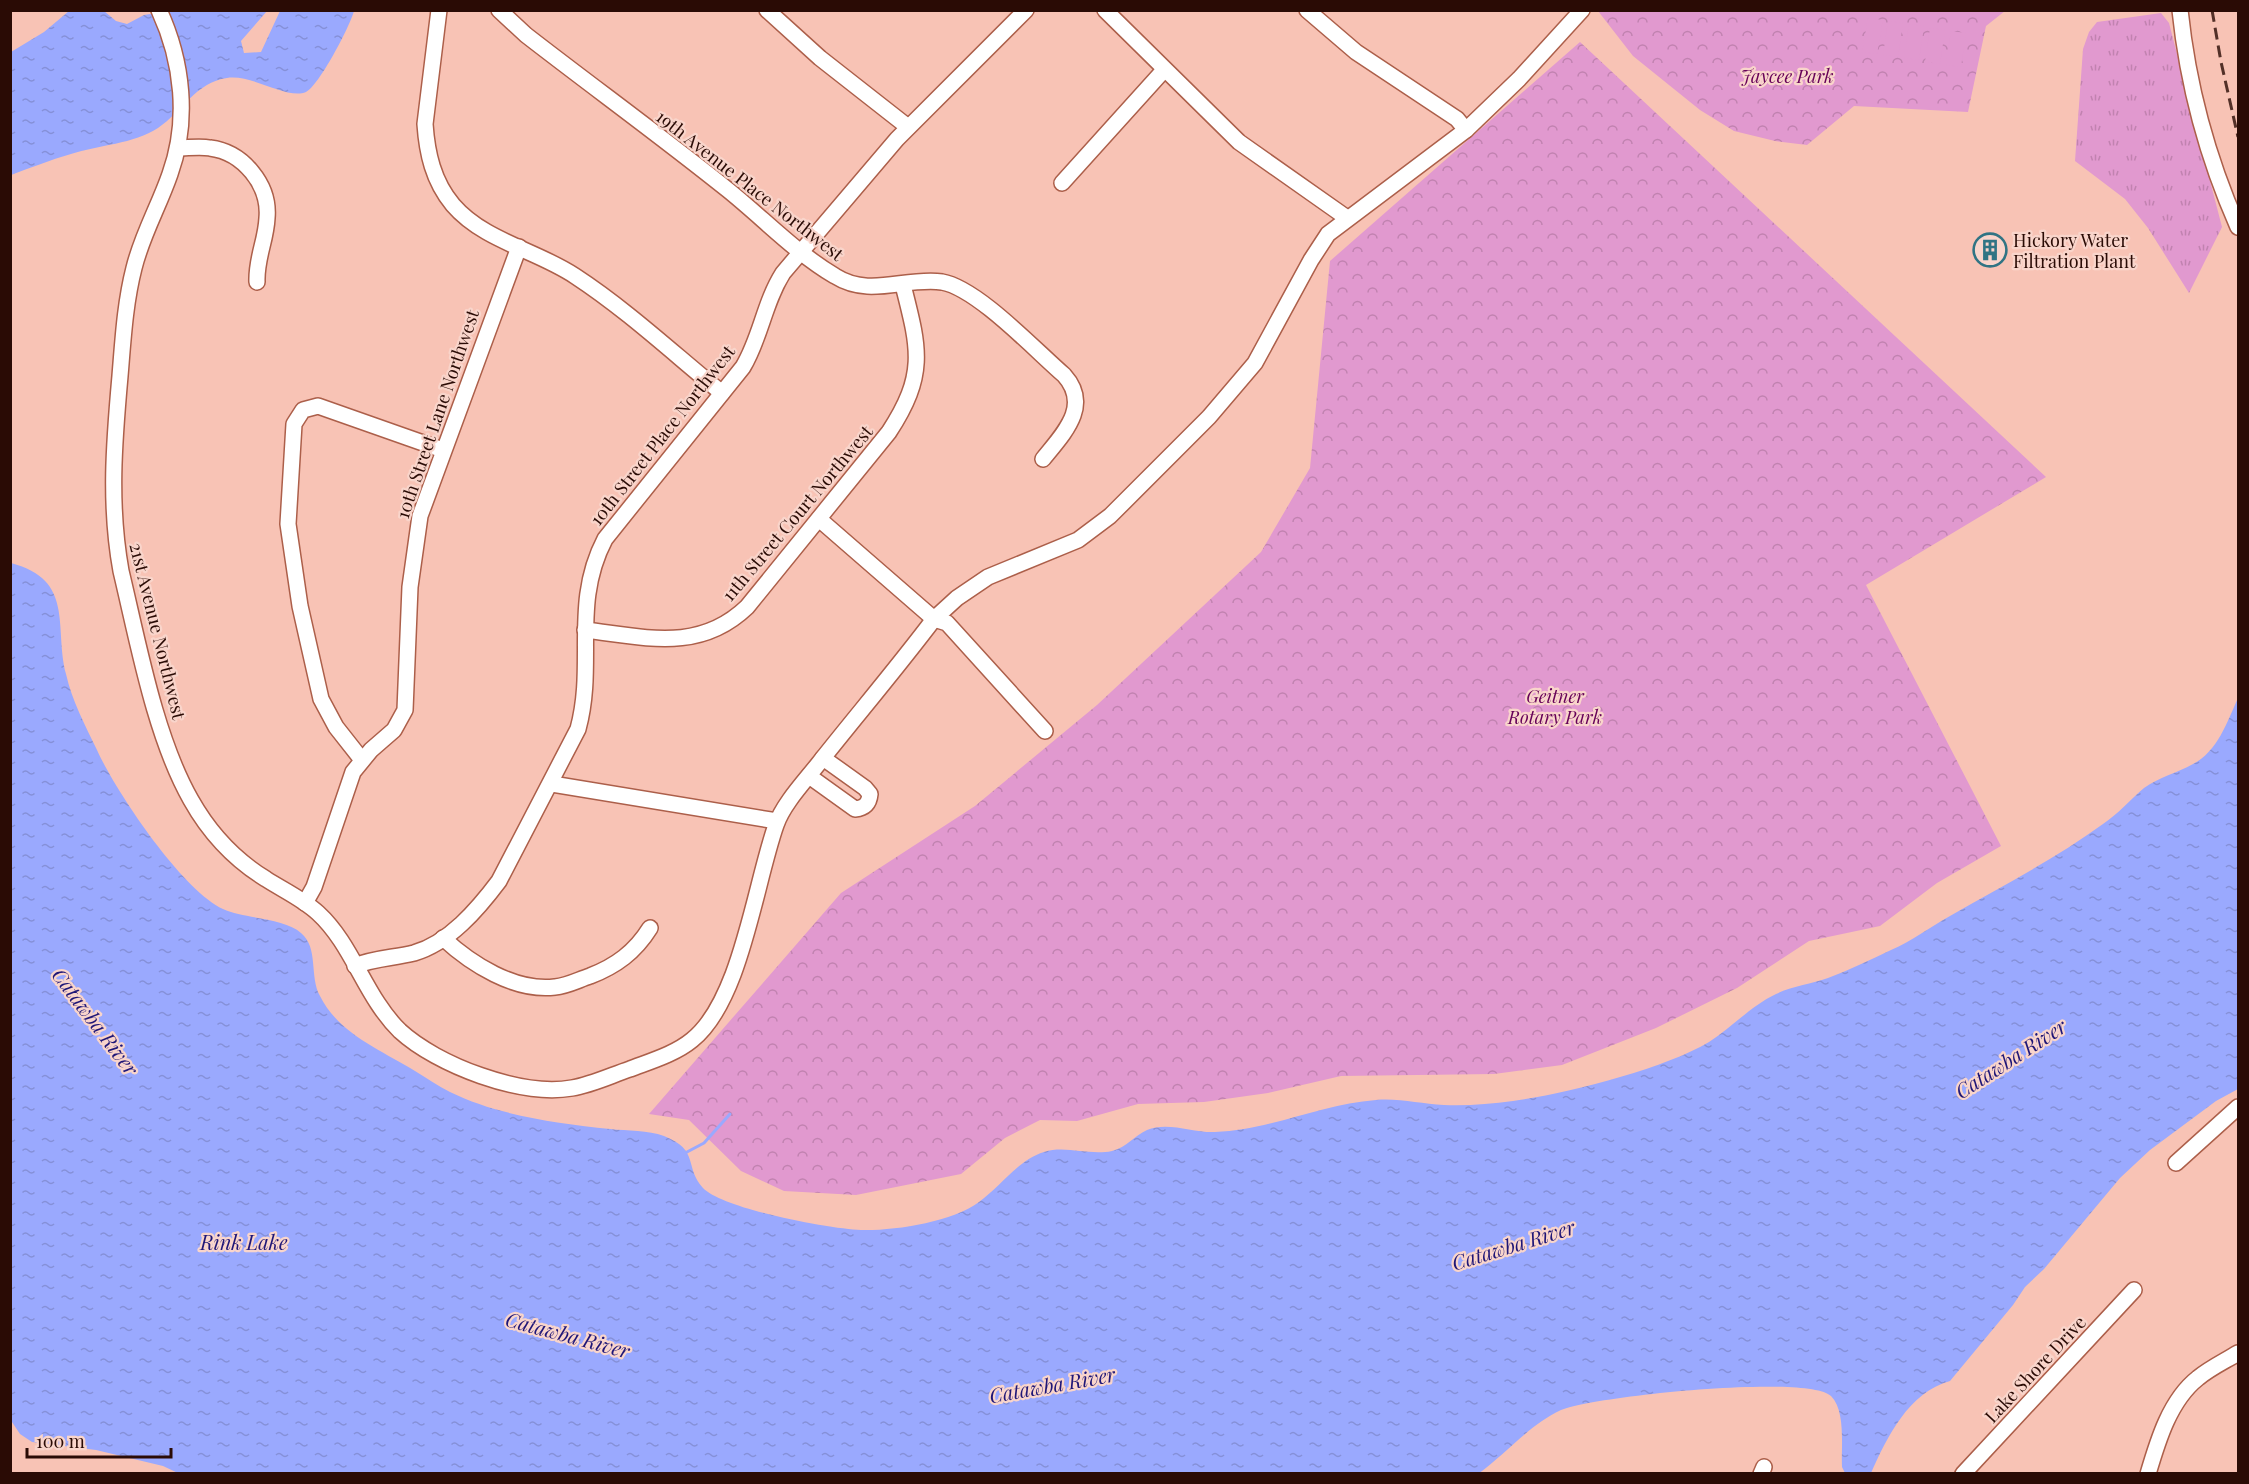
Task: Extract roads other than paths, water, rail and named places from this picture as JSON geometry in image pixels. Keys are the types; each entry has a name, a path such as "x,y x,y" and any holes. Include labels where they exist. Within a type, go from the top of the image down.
{"street":[{"name":"21st Avenue Northwest","path":"159,10 174,49 179,72 182,120 178,148 170,174 136,259 127,304 112,463 115,542 161,728 187,792 206,823 227,848 256,873 305,903 331,928 386,1015 400,1030 430,1053 499,1081 551,1090 573,1088 667,1054 692,1040 714,1018 731,978 777,821 809,776 934,619 957,598 988,577 1078,540 1110,516 1209,417 1255,363 1311,260 1328,234 1466,130 1519,78 1582,10"},
{"path":"439,10 425,124 430,162 435,177 462,214 475,225 556,265 589,285 722,393"},
{"name":"19th Avenue Place Northwest","path":"499,10 525,35 728,190 801,252 850,284 875,288 940,282 966,291 1068,380 1076,398 1074,417 1069,427 1043,459"},
{"path":"767,10 820,58 908,127"},
{"name":"10th Street Place Northwest","path":"355,966 370,960 416,952 443,938 483,902 499,881 552,784 574,739 582,714 586,588 592,565 605,539 752,352 774,286 801,252 908,127 1026,10"},
{"path":"1105,10 1239,142 1347,218"},
{"path":"1307,10 1356,52 1458,119 1466,130"},
{"path":"2180,10 2195,106 2207,147 2238,227"},
{"path":"1062,183 1164,70"},
{"path":"178,148 211,148 225,152 244,164 257,180 265,198 268,215 257,258 257,282"},
{"name":"10th Street Lane Northwest","path":"305,903 314,887 353,772 362,760 394,730 405,710 414,545 420,516 519,247"},
{"name":"11th Street Court Northwest","path":"585,630 678,639 711,632 731,621 747,607 889,432 911,394 917,348 903,285"},
{"path":"362,760 336,727 321,699 290,552 288,524 294,423 303,410 318,406 443,450"},
{"path":"819,519 934,619 947,623 1045,731"},
{"path":"809,776 855,809 864,808 869,802 870,794 865,788 823,758"},
{"path":"552,784 777,821"},
{"path":"443,938 461,955 479,966 529,986 555,987 615,965 633,950 650,928"},
{"path":"2176,1163 2238,1107"},
{"name":"Lake Shore Drive","path":"1963,1473 2013,1423 2134,1290"},
{"path":"2148,1473 2166,1423 2180,1395 2198,1377 2238,1353"}],"water":[{"path":"69,11 104,11 116,21 127,24 144,15 169,11 267,11 241,41 244,53 261,52 280,11 354,11 326,68 306,92 289,93 237,78 216,81 198,91 158,128 138,138 63,156 11,175 11,52 44,32"},
{"name":"Rink Lake","path":"11,563 31,571 45,581 53,593 58,607 66,674 75,703 106,768 134,814 170,861 207,898 232,912 285,924 307,939 320,996 328,1009 349,1031 446,1090 488,1107 549,1121 664,1136 683,1147 697,1180 714,1196 778,1216 846,1229 906,1227 938,1220 968,1209 987,1196 1026,1161 1052,1150 1112,1151 1122,1147 1142,1132 1155,1128 1172,1127 1207,1132 1235,1130 1256,1127 1356,1102 1393,1100 1453,1105 1535,1098 1614,1079 1667,1062 1709,1042 1758,1004 1776,994 1828,978 1899,946 2066,849 2108,820 2144,788 2187,767 2209,752 2226,726 2238,698 2238,1089 2216,1101 2150,1150 2120,1178 2044,1269 2025,1287 2013,1305 1950,1381 1935,1387 1911,1405 1892,1431 1871,1473 1845,1473 1842,1467 1841,1420 1836,1403 1831,1396 1814,1390 1783,1387 1699,1390 1581,1404 1549,1416 1478,1474 180,1474 163,1466 96,1450 32,1442 20,1434 10,1419"}],"waterway":[{"path":"687,1152 704,1143 730,1114"}],"railway":[{"path":"2212,10 2238,137"}],"place":[{"name":"Hickory Water Filtration Plant","path":"1990,250"}],"park label":[{"name":"Jaycee Park","path":"1787,76"},
{"name":"Geitner Rotary Park","path":"1555,706"}],"water label":[{"name":"Catawba River","path":"96,1021"},
{"name":"Catawba River","path":"2010,1058"},
{"name":"Catawba River","path":"1513,1244"},
{"name":"Catawba River","path":"568,1334"},
{"name":"Catawba River","path":"1052,1384"}]}
